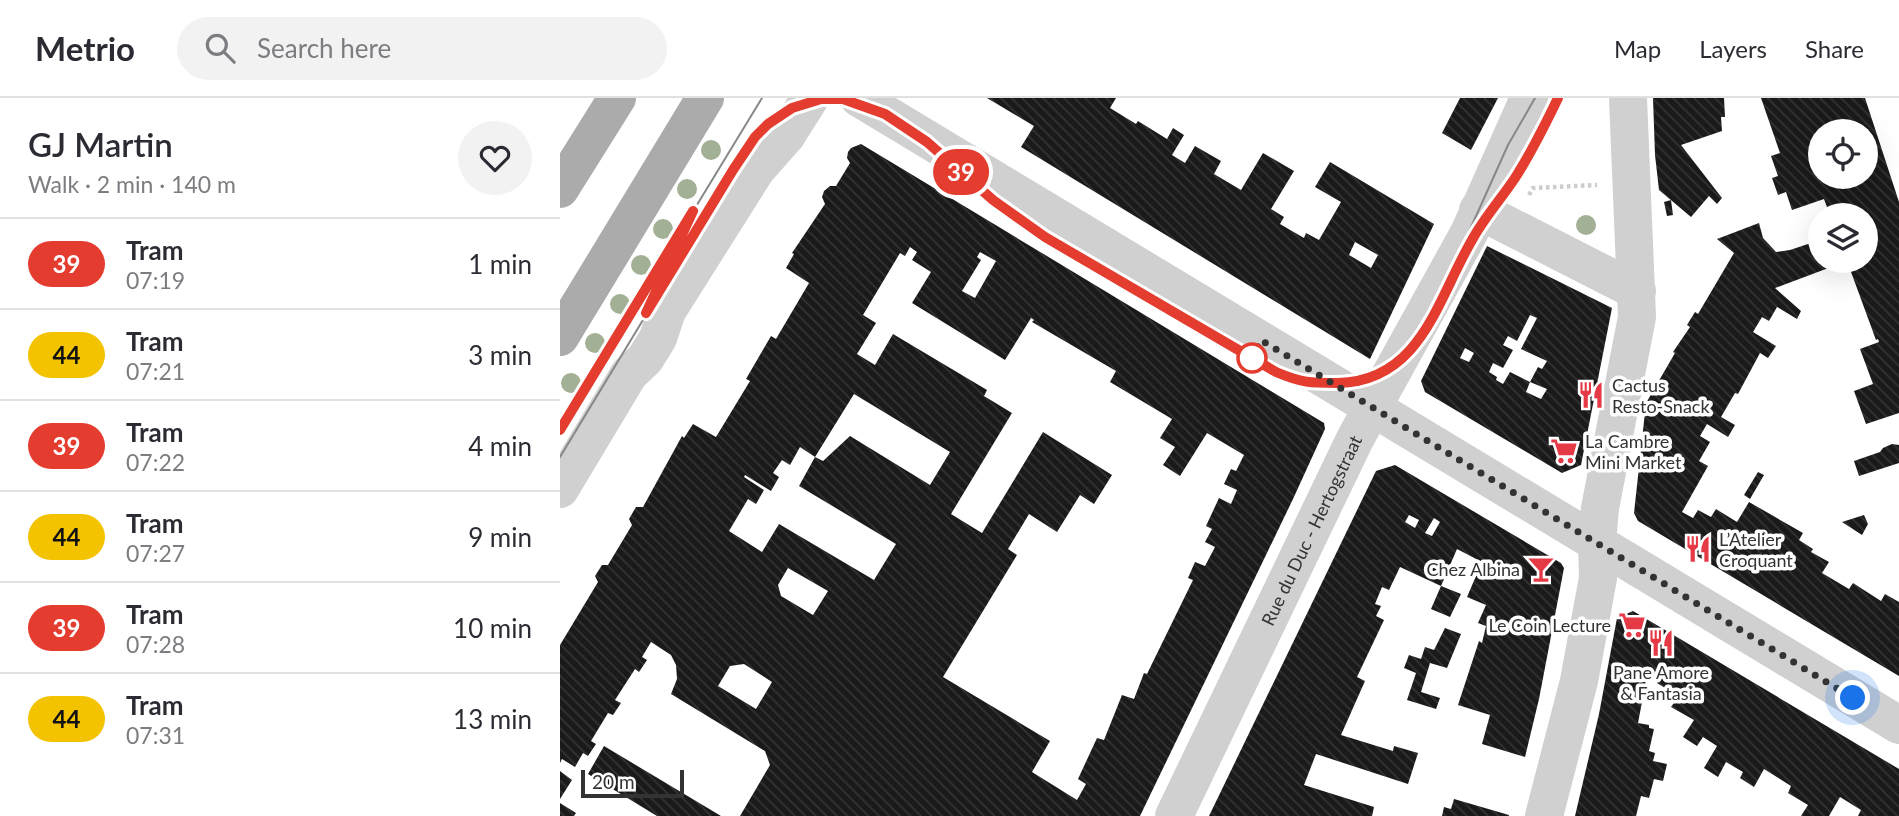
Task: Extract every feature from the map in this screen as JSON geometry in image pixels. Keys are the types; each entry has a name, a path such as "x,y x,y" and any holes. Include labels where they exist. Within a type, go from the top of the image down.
{"main road":[{"path":"560,189 617,98"},
{"path":"560,337 705,98"}],"street":[{"path":"560,489 629,374 645,359 658,338 667,312 756,170 786,135 810,98"},
{"path":"859,98 1899,726"},
{"name":"Rue du Duc - Hertogstraat","path":"1174,816 1355,439 1469,233 1528,98"},
{"path":"1544,816 1579,681 1598,578 1600,508 1637,317 1637,291 1621,184 1628,98"},
{"path":"1478,210 1637,291"}],"path":[{"path":"1528,198 1533,188 1621,184"}],"building":[{"path":"987,98 1116,98 1110,108 1136,124 1138,121 1167,139 1173,128 1184,135 1172,155 1185,163 1195,146 1221,161 1214,174 1241,190 1263,153 1294,171 1271,209 1284,217 1280,224 1304,238 1306,233 1319,240 1341,202 1315,187 1330,162 1434,224 1370,359 1021,147 1034,126","holes":["1355,242 1378,255 1371,268 1349,255"]},
{"path":"1460,98 1498,98 1471,150 1442,133"},
{"path":"1653,98 1724,98 1725,117 1721,117 1722,131 1681,145 1722,198 1717,204 1709,196 1691,217 1659,190"},
{"path":"1761,98 1865,98 1872,119 1808,119 1808,189 1878,189 1878,138 1899,202 1899,413 1866,424 1854,391 1873,384 1860,349 1879,342 1851,273 1878,273 1878,203 1826,203 1824,199 1792,210 1786,192 1778,195 1772,178 1778,176 1771,156 1780,153"},
{"path":"861,144 1324,423 1325,429 1293,499 1140,816 740,816 770,765 765,751 671,694 677,679 676,665 671,655 651,642 642,657 647,660 639,672 635,669 615,700 621,703 613,715 608,713 591,741 596,744 588,756 583,753 575,767 562,759 560,763 560,645 598,582 595,576 602,565 608,565 632,525 629,519 636,507 643,507 682,436 684,438 693,424 716,437 750,381 746,379 771,336 776,339 809,283 786,268 794,254 792,253 825,204 822,197 824,191 830,186 836,186 850,163 847,158 851,148","holes":["910,247 917,252 912,260 931,272 912,303 1005,360 1031,318 1034,320 1032,322 1116,371 1110,382 1172,419 1160,438 1175,447 1163,465 1180,476 1207,433 1244,455 1236,471 1231,469 1224,484 1237,490 1231,504 1219,498 1206,526 1212,529 1205,542 1215,547 1205,566 1195,562 1188,578 1193,580 1147,674 1144,673 1134,699 1122,695 1104,740 1097,738 1078,779 1086,784 1077,800 1032,772 1050,741 943,677 1017,555 1008,549 1029,514 1057,532 1080,495 1094,504 1112,475 1043,432 982,533 951,514 1012,413 984,396 987,390 893,334 875,365 857,354 876,323 863,315 900,253 905,256","980,252 996,261 975,298 962,291 981,260 977,257","854,394 950,452 930,485 850,436 823,461 815,457","800,447 815,457 799,486 896,544 874,580 779,524 762,552 729,531 748,499 756,504 764,490 744,477 745,475 771,491 779,477 773,473 782,460 790,465","788,568 828,591 813,615 781,596 778,585","744,664 772,682 756,709 718,686 730,666"]},
{"path":"1671,200 1673,215 1667,216 1664,202"},
{"path":"1759,223 1763,238 1776,252 1808,244 1808,273 1815,273 1775,288 1801,311 1797,319 1777,307 1769,321 1762,317 1753,332 1776,346 1768,358 1760,353 1738,394 1735,393 1721,417 1735,425 1728,437 1707,424 1700,436 1710,442 1699,461 1708,466 1682,512 1693,518 1698,510 1711,517 1716,509 1737,522 1749,502 1803,533 1799,540 1813,549 1811,552 1829,562 1822,573 1849,589 1853,583 1881,601 1885,594 1899,602 1899,676 1638,521 1634,513 1646,403 1675,353 1673,352 1690,327 1687,325 1695,312 1698,314 1734,253 1717,239"},
{"path":"1487,246 1612,308 1581,465 1562,473 1425,392 1421,381","holes":["1530,315 1537,318 1521,349 1547,361 1542,369 1538,367 1530,382 1510,372 1503,384 1489,372 1493,363 1503,368 1513,350 1503,345 1508,336 1517,341","1465,348 1474,353 1469,362 1460,358","1530,382 1547,389 1541,399 1526,392"]},
{"path":"1892,444 1899,445 1899,463 1859,476 1854,461 1880,452"},
{"path":"1395,465 1561,563 1564,568 1525,757 1482,744 1490,715 1458,705 1479,641 1482,643 1486,626 1478,623 1486,605 1467,597 1482,562 1457,549 1441,586 1400,567 1389,590 1382,587 1375,604 1381,606 1376,616 1384,620 1357,677 1365,681 1341,735 1393,751 1394,746 1418,753 1408,784 1316,754 1304,785 1374,807 1372,816 1209,816 1376,471","holes":["1409,515 1419,520 1415,528 1405,522","1434,518 1440,522 1432,536 1425,533"]},
{"path":"1758,472 1764,475 1750,499 1744,495"},
{"path":"1864,515 1868,524 1862,535 1842,522"},
{"path":"1441,586 1461,594 1450,617 1431,609"},
{"path":"1633,611 1899,769 1899,816 1858,816 1861,810 1840,797 1829,816 1801,816 1808,805 1788,793 1791,786 1764,769 1754,787 1740,778 1743,772 1726,762 1718,777 1704,768 1717,746 1703,737 1697,746 1683,737 1694,720 1671,707 1676,700 1667,695 1670,691 1657,683 1659,676 1656,675 1646,681 1638,723 1654,729 1649,751 1655,753 1653,761 1667,764 1663,781 1654,779 1649,798 1641,796 1636,816 1575,816 1599,714 1617,618"},
{"path":"1445,628 1461,634 1447,668 1430,663 1421,692 1440,698 1436,709 1407,700 1416,673 1404,668 1409,655 1421,659 1425,647 1434,650"},
{"path":"604,746 721,816 657,816 588,774"},
{"path":"560,771 572,780 560,799"},
{"path":"1454,799 1509,816 1442,816 1444,807 1451,809"},
{"path":"560,803 576,813 574,816 560,816"}],"tram line":[{"path":"560,430 762,98"},
{"path":"1468,234 1508,145 1535,98"},
{"path":"560,457 746,150 766,128 789,112 802,107 816,102 845,100 866,105 885,114 905,125 941,153 1001,207 1062,248 1276,372 1306,382 1338,383 1366,378 1389,368 1408,352 1423,333 1472,240 1520,169 1558,98"},
{"name":"39","path":"560,430 693,211 646,313 755,137 779,116 810,102 843,99 885,114 927,142 993,200 1045,237 1276,372 1318,385 1353,382 1381,374 1405,357 1419,341 1474,237 1517,176 1558,98"}],"place":[{"name":"Cactus Resto-Snack","path":"1591,395"},
{"name":"La Cambre Mini Market","path":"1564,451"},
{"name":"L’Atelier Croquant","path":"1698,549"},
{"name":"Chez Albina","path":"1541,569"},
{"name":"Le Coin Lecture","path":"1632,625"},
{"name":"Pane Amore & Fantasia","path":"1661,643"}],"route":[{"path":"1252,358 1261,340 1853,698"}]}
